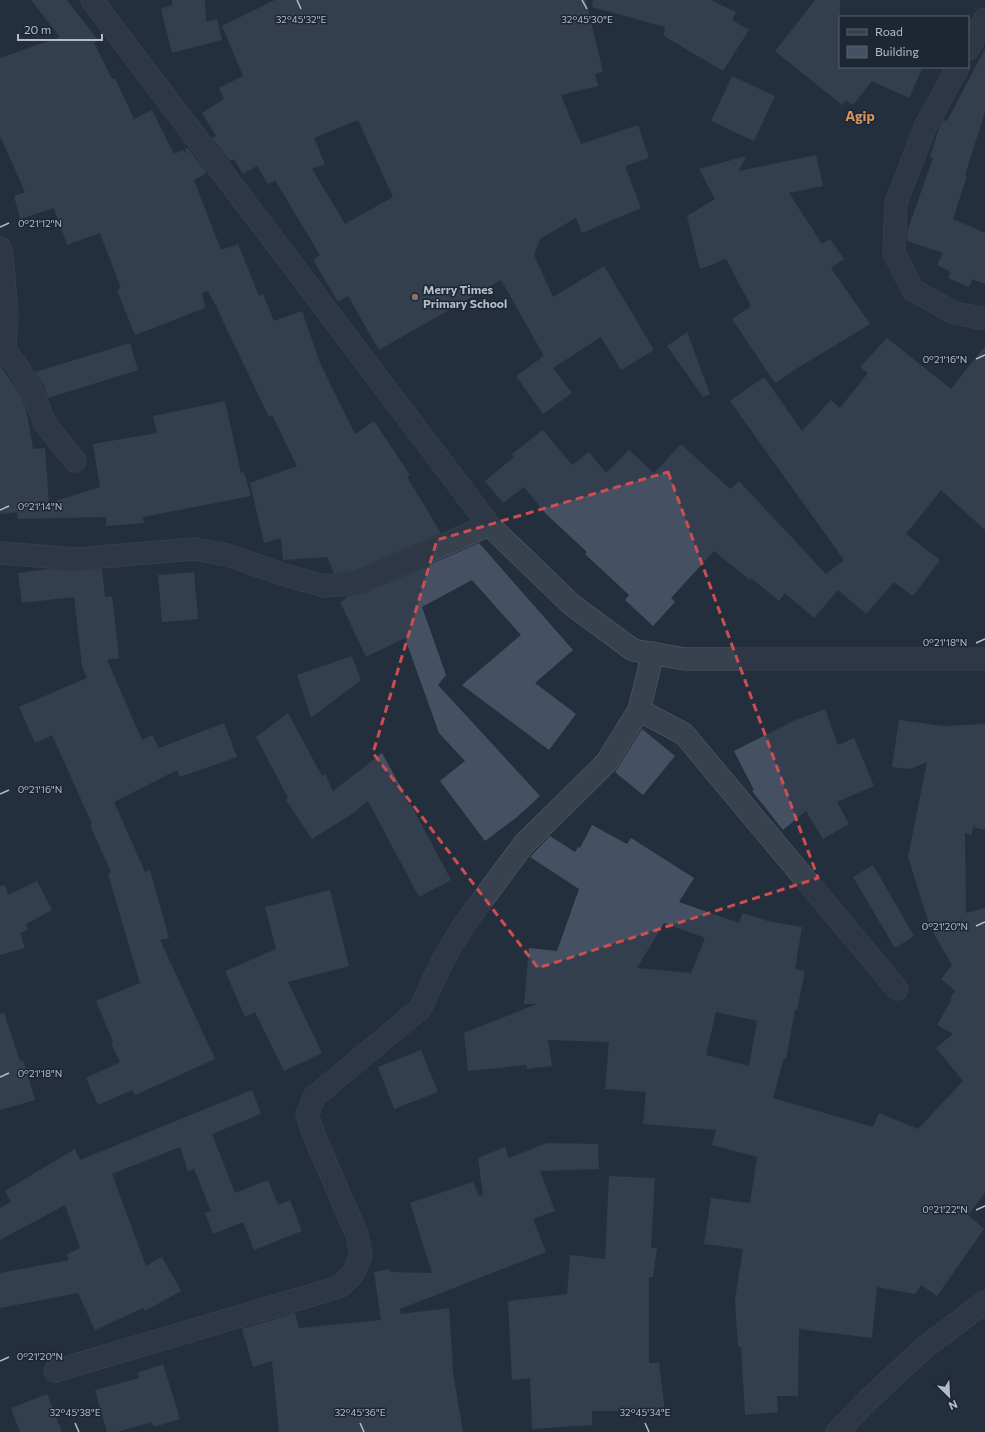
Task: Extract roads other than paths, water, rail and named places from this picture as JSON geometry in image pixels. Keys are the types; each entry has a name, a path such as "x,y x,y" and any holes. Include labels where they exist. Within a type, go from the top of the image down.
{"street":[{"path":"92,0 489,525 572,605 633,650 685,659 985,659"},
{"path":"969,47 985,19"},
{"path":"957,68 925,127 896,203 894,253 913,290 954,313 985,319"},
{"path":"0,248 2,255 7,315 5,351 32,390 45,424 74,461"},
{"path":"0,553 77,559 194,549 227,555 285,575 324,586 357,583 489,525"},
{"path":"56,1371 339,1287 353,1274 361,1255 357,1235 316,1140 307,1115 314,1097 420,1009 442,962 463,926 524,844 606,763 639,710 653,653"},
{"path":"639,710 684,734 897,989"},
{"path":"837,1432 868,1400 924,1348 985,1302"}],"place":[{"name":"Merry Times Primary School","path":"415,297"}],"district":[{"name":"Agip","path":"860,116"}]}
